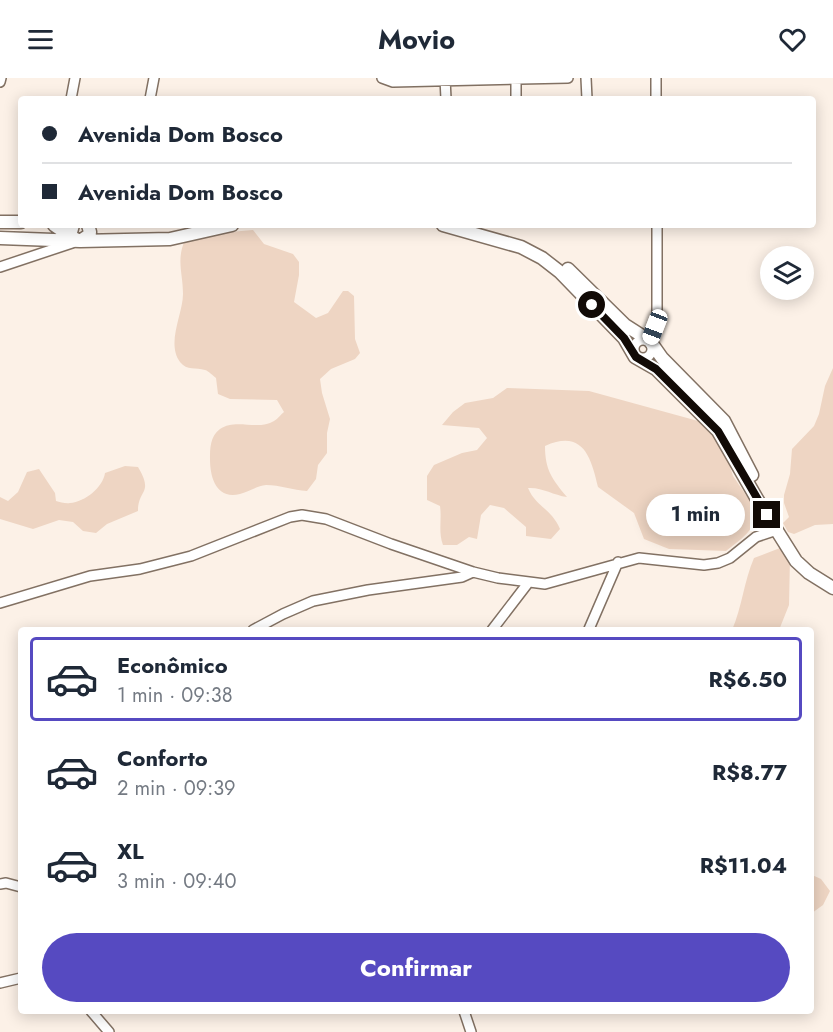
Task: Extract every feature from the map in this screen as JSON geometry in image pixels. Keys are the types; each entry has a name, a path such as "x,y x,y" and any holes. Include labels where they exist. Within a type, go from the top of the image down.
{"street":[{"path":"72,96 75,78"},
{"path":"151,96 154,78"},
{"path":"382,78 393,82 445,79 568,78"},
{"path":"586,78 587,96"},
{"path":"656,78 656,96"},
{"path":"445,79 446,96"},
{"path":"516,79 516,96"},
{"path":"0,222 18,222"},
{"path":"0,238 74,234 89,236 89,228"},
{"path":"0,267 74,234 99,239 170,239 219,228"},
{"path":"453,228 521,248 542,258 560,272 624,338 636,357 656,369 718,431 757,500 796,561 809,573 833,588"},
{"path":"482,228 523,240 547,251 625,325 650,341 662,357 724,421 754,480 757,500"},
{"path":"636,357 643,359 648,357 652,349 650,341 657,315 657,228"},
{"path":"0,603 90,576 140,569 191,556 290,517 302,515 326,519 473,572 528,583 545,584 639,558 704,566 718,563 730,558 756,537 777,530"},
{"path":"590,627 618,562"},
{"path":"259,627 313,601 368,590 462,577 473,572"},
{"path":"494,627 528,583"},
{"path":"0,884 18,886"},
{"path":"0,983 18,979"},
{"path":"94,1014 109,1032"},
{"path":"465,1014 471,1032"}],"shaded area":[{"path":"253,230 264,244 293,254 299,262 294,302 316,318 328,313 343,291 348,291 354,296 355,339 360,353 355,359 331,369 320,379 330,419 327,453 318,465 316,479 307,491 266,485 232,495 220,490 213,480 210,466 211,443 214,435 226,426 268,424 284,412 277,400 230,399 218,394 216,378 202,369 186,367 176,354 175,337 183,294 181,254 185,240"},
{"path":"833,368 833,524 815,525 794,534 788,532 783,523 789,517 784,495 790,474 792,449 814,426 825,386"},
{"path":"507,388 589,391 709,424 725,451 733,476 757,511 753,524 746,534 726,551 669,549 644,539 634,513 598,487 588,456 577,444 568,441 545,446 548,468 553,479 567,497 528,488 560,529 551,539 526,536 526,527 504,508 490,505 481,515 477,539 469,537 457,545 443,545 440,506 427,500 427,476 434,465 462,453 477,450 487,438 479,428 442,425 465,403 493,398"},
{"path":"125,466 138,467 145,482 138,511 107,524 96,533 83,531 73,522 59,520 33,529 0,519 0,497 8,501 18,492 27,472 39,469 55,493 56,501 68,503 82,500 97,488 105,473"},
{"path":"780,548 790,558 789,605 780,627 733,627 754,558"},
{"path":"814,876 821,879 830,891 823,905 814,912"}],"route":[{"path":"592,305 624,338 636,357 656,369 718,431 767,515"}]}
